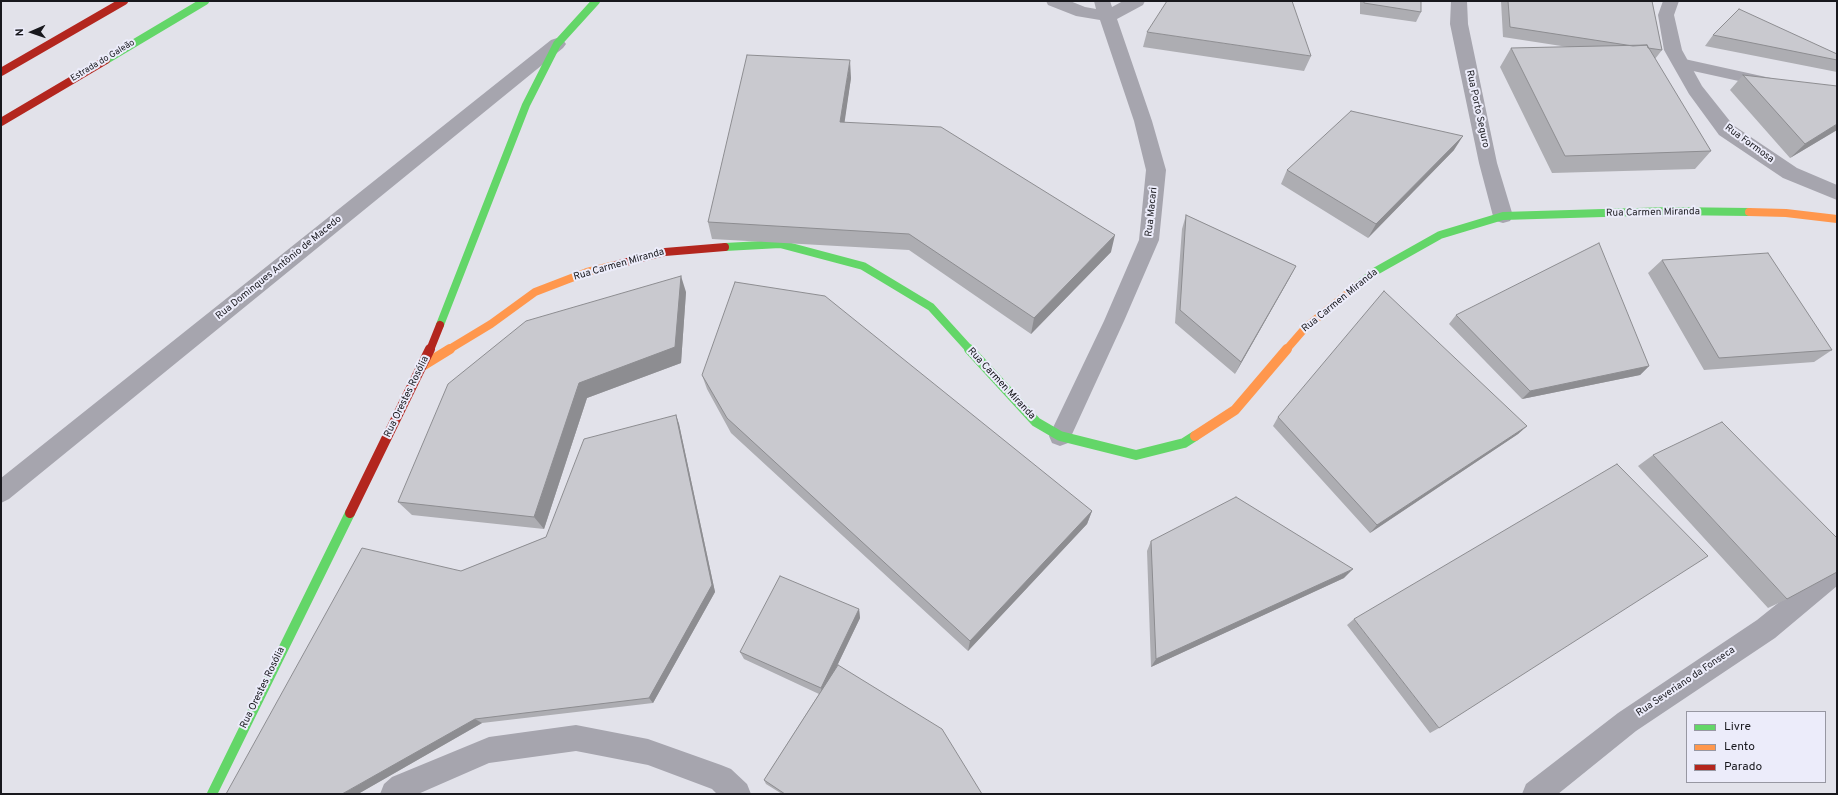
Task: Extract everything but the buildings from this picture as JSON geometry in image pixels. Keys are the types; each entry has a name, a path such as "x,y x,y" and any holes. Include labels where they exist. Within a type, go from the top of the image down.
{"street":[{"path":"1,72 124,1"},
{"name":"Estrada do Galeão","path":"1,122 205,1"},
{"name":"Rua Orestes Rosólia","path":"212,794 311,589 424,365 526,105 557,44 596,1"},
{"path":"1054,1 1082,12 1105,9 1137,1"},
{"name":"Rua Porto Seguro","path":"1459,1 1459,24 1488,163 1503,216"},
{"name":"Rua Formosa","path":"1671,1 1666,15 1674,50 1695,90 1726,130 1790,173 1837,193"},
{"name":"Rua Macari","path":"1060,436 1114,321 1149,240 1156,170 1143,121 1105,9"},
{"name":"Rua Dominques Antônio de Macedo","path":"1,492 557,44"},
{"name":"Rua Carmen Miranda","path":"424,365 491,324 535,292 587,272 664,252 732,246 780,244 863,266 931,307 1036,422 1060,436 1136,455 1184,443 1235,410 1306,327 1376,271 1440,235 1503,216 1670,211 1786,214 1837,219"},
{"name":"Rua Severiano da Fonseca","path":"1536,794 1627,722 1766,629 1837,571"},
{"path":"394,794 402,787 489,750 576,738 648,752 721,779 737,794"}],"lane":[{"path":"1680,63 1781,85"}],"traffic: fast":[{"path":"106,60 205,1"},
{"path":"440,325 526,105 557,44 596,1"},
{"path":"1358,285 1376,271 1440,235 1503,216 1670,211 1749,212"},
{"path":"725,247 780,244 863,266 931,307 1036,422 1060,436 1136,455 1184,443 1195,436"},
{"path":"212,794 350,513"}],"traffic: slow":[{"path":"1749,212 1786,213 1837,219"},
{"path":"424,365 491,324 535,292 587,272 615,265"},
{"path":"1195,436 1235,410 1306,327 1358,285"}],"traffic: jam":[{"path":"1,72 124,1"},
{"path":"1,122 106,60"},
{"path":"615,265 665,252 725,247"},
{"path":"350,513 424,365 440,325"}]}
